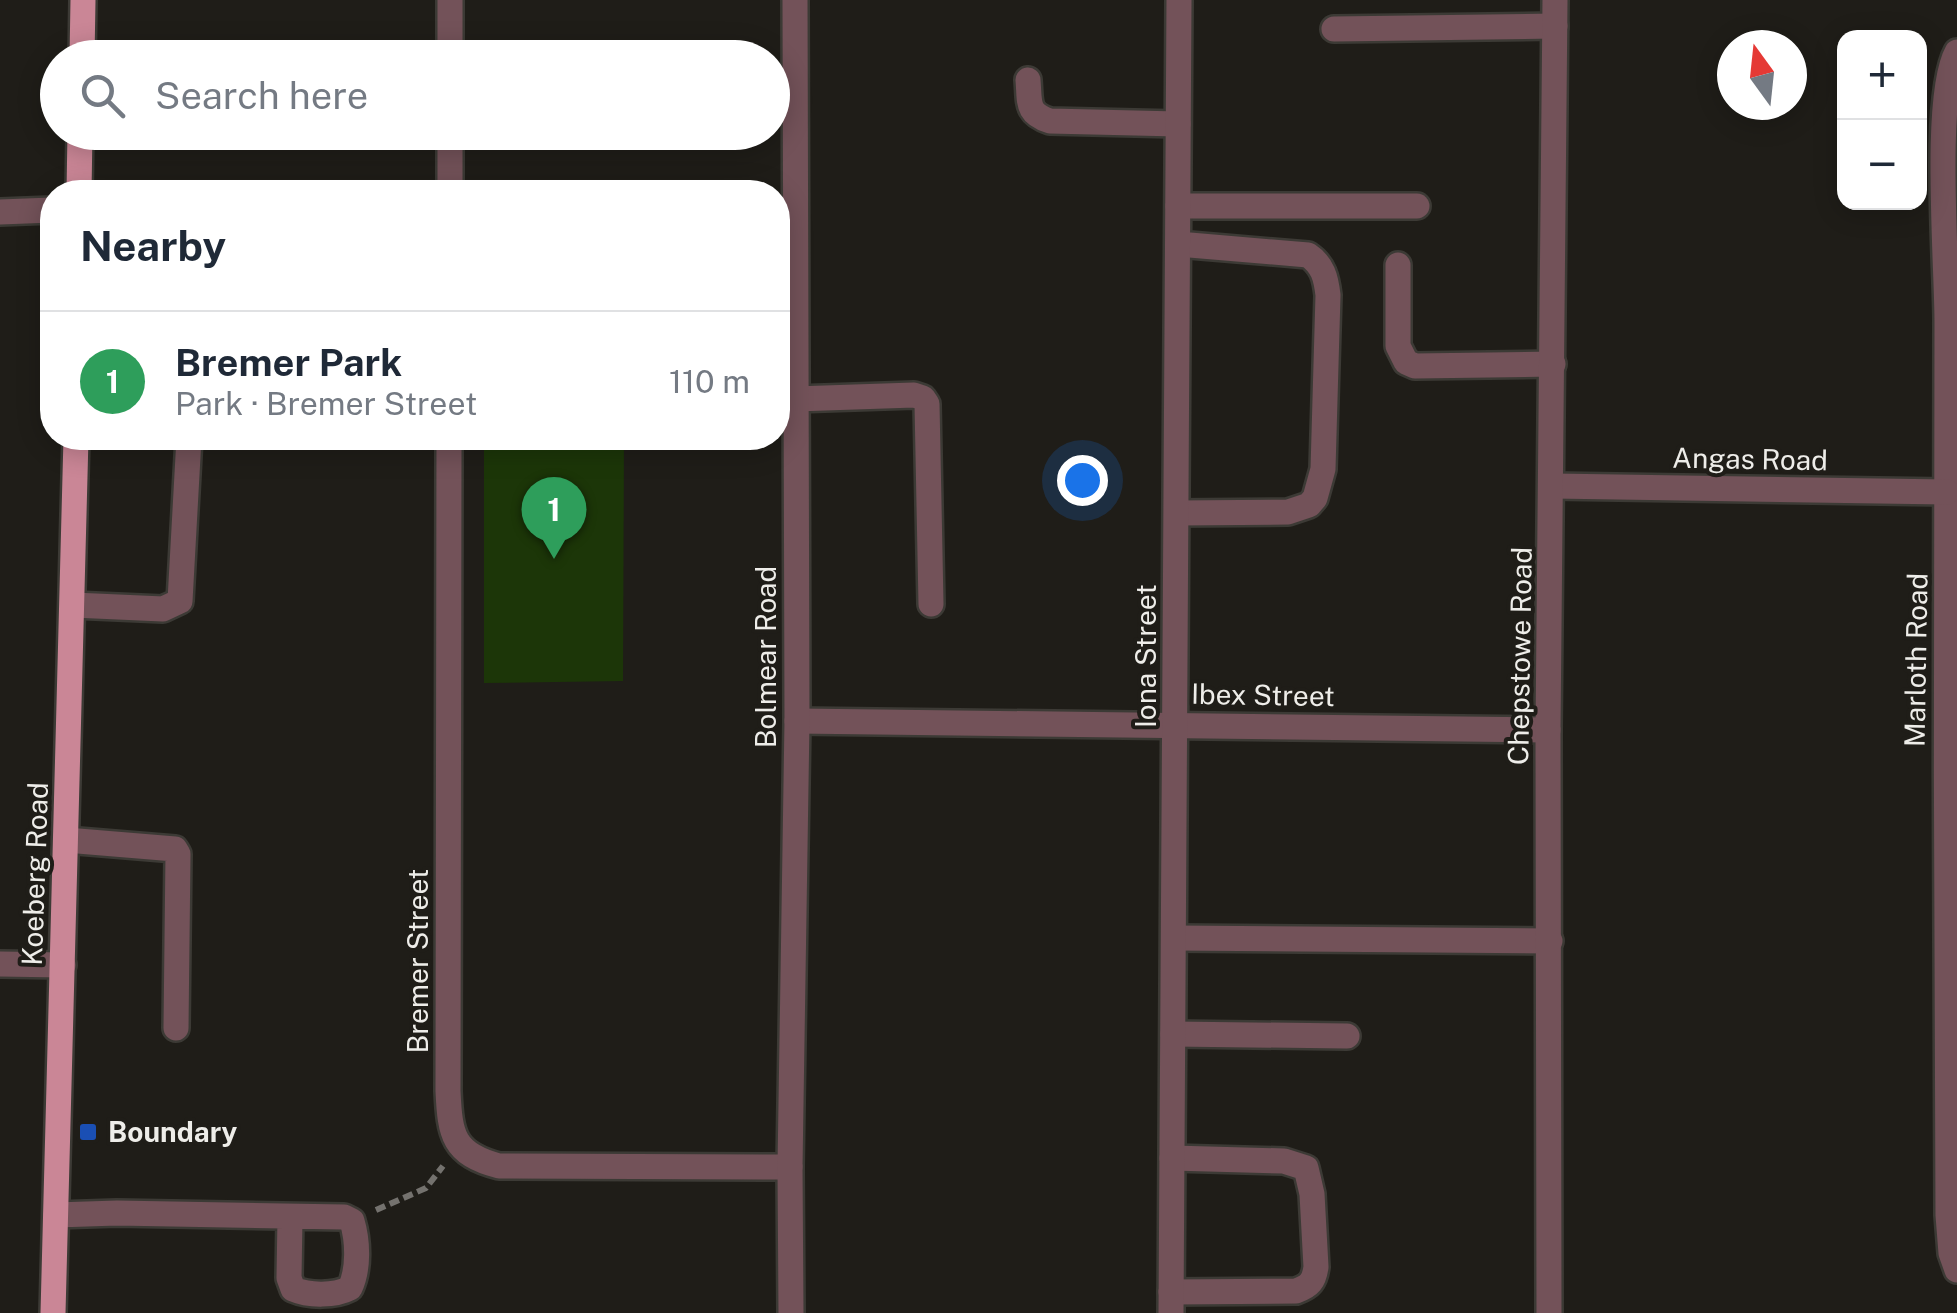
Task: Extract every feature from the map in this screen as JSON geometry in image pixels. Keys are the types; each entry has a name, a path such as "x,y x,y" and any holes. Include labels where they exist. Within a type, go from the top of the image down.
{"main road":[{"path":"82,40 83,0"},
{"path":"79,180 80,150"},
{"name":"Koeberg Road","path":"54,1313 76,450"}],"street":[{"path":"450,0 450,40"},
{"name":"Bolmear Road","path":"791,1313 797,721 795,0"},
{"name":"Iona Street","path":"1171,1302 1179,0"},
{"path":"1334,30 1555,13"},
{"name":"Chepstowe Road","path":"1549,1313 1548,730 1555,13"},
{"name":"Marloth Road","path":"1957,52 1950,65 1944,127 1951,744 1948,1215 1951,1253 1957,1270"},
{"path":"1028,80 1030,107 1036,116 1050,121 1178,124"},
{"path":"450,150 450,180"},
{"path":"1178,206 1417,206"},
{"path":"0,212 40,210"},
{"path":"1177,513 1288,512 1299,510 1315,498 1322,468 1328,296 1318,261 1308,255 1178,244"},
{"path":"1398,265 1398,346 1406,362 1415,366 1553,364"},
{"path":"795,399 914,395 927,404 931,604"},
{"path":"73,605 163,609 180,601 189,450"},
{"name":"Bremer Street","path":"450,450 448,1092 449,1125 458,1146"},
{"name":"Angas Road","path":"1552,486 1947,492"},
{"name":"Ibex Street","path":"797,721 1548,730"},
{"path":"66,840 175,849 178,854 176,1028"},
{"path":"1174,938 1550,940"},
{"path":"0,964 63,965"},
{"path":"1174,1034 1347,1036"},
{"path":"458,1146 479,1161 499,1166 790,1167"},
{"path":"1171,1302 1296,1290 1308,1286 1315,1278 1316,1267 1312,1194 1306,1168 1284,1161 1172,1158"},
{"path":"56,1216 117,1213 344,1217 352,1221 355,1269 350,1288 342,1293 293,1289 289,1278 290,1218"}],"path":[{"path":"352,1221 426,1188 458,1146"}],"green space":[{"path":"484,450 624,450 623,681 484,683"}],"place":[{"name":"Bremer Park","path":"554,559"},
{"name":"Boundary","path":"88,1132"}]}
